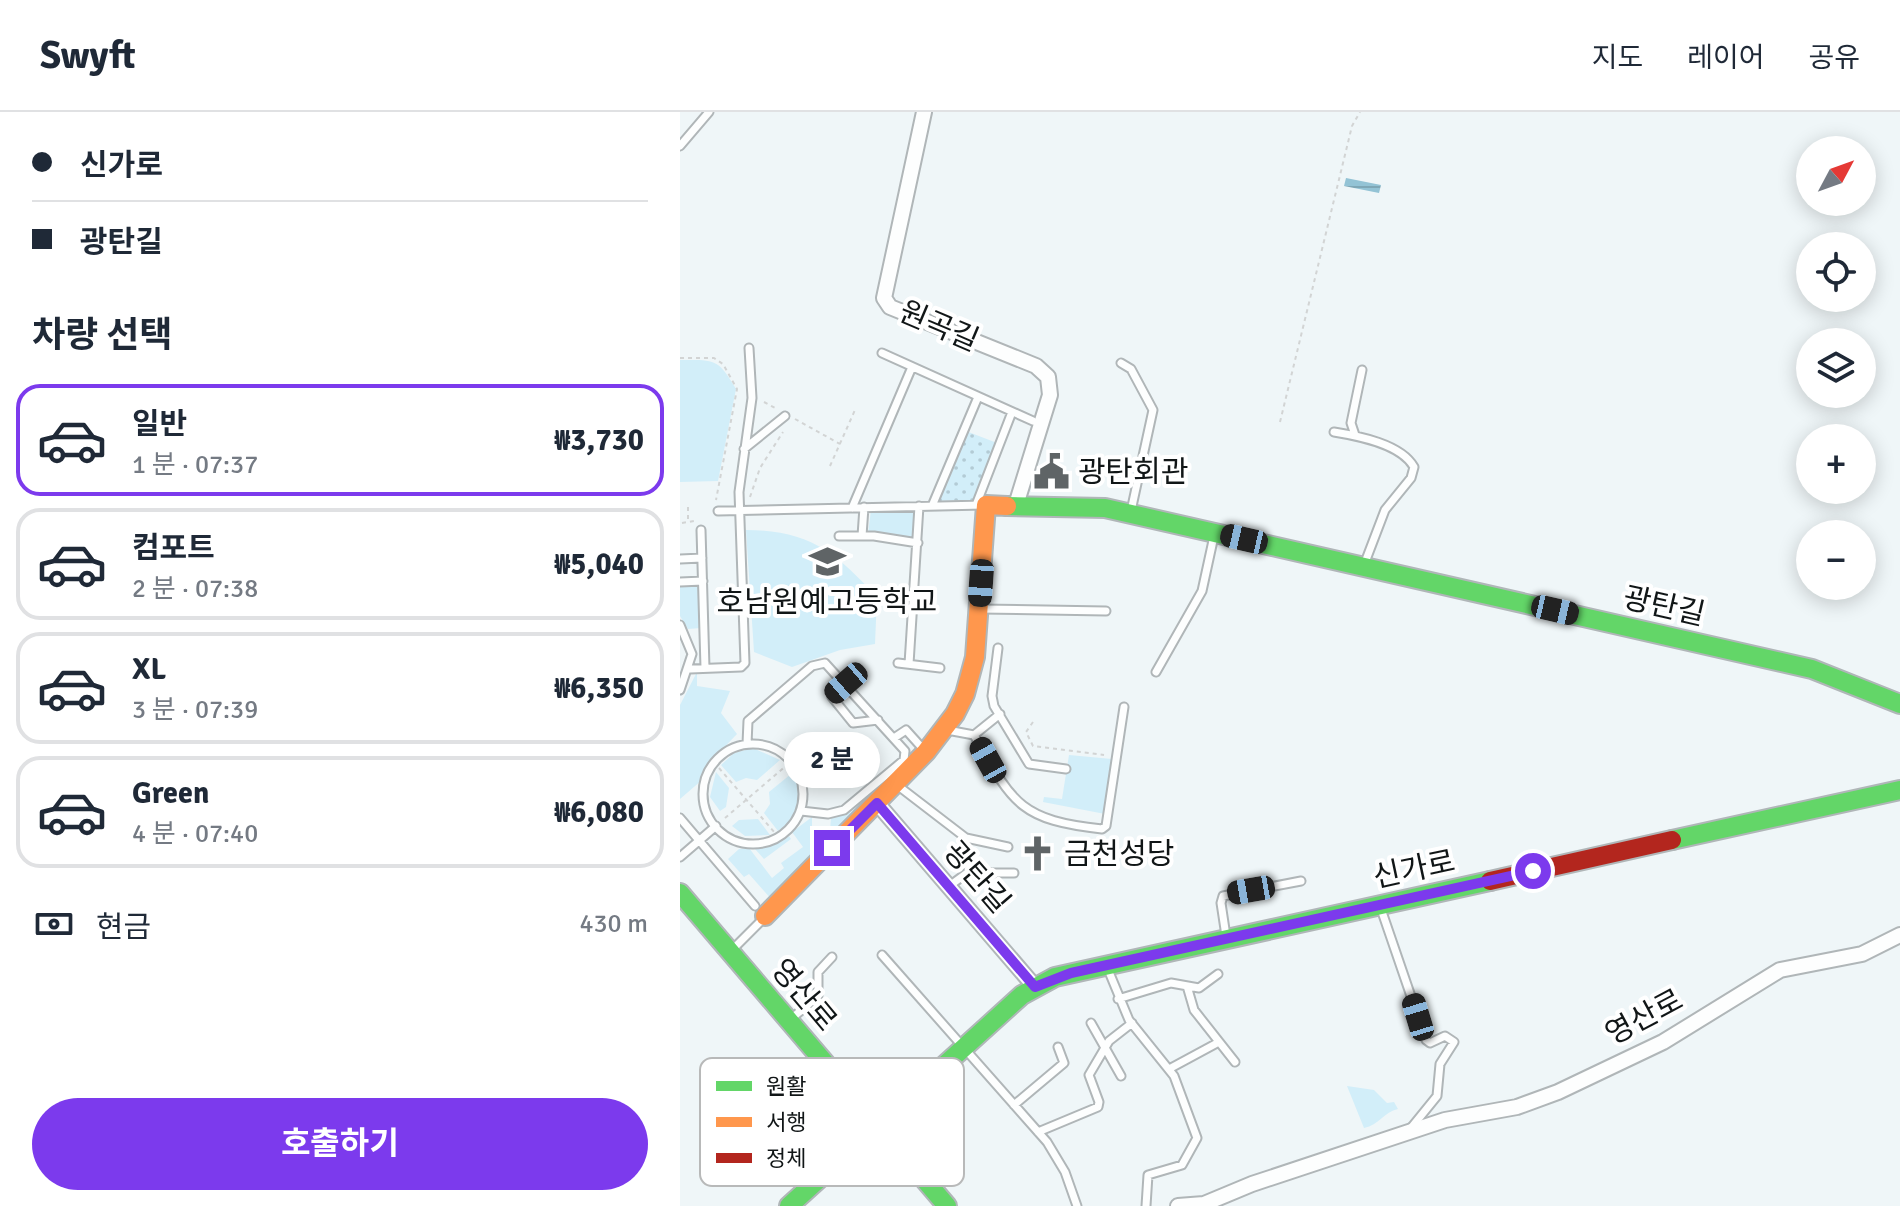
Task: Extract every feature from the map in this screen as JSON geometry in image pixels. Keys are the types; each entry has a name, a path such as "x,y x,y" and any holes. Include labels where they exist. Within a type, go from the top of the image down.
{"street":[{"name":"원곡길","path":"924,112 884,298 890,307 1036,366 1048,377 1050,395 1016,505"},
{"name":"광탄길","path":"981,505 1083,505 1130,513 1812,669 1900,704"},
{"path":"760,911 877,803 944,729 971,677 979,609 981,505"},
{"name":"신가로","path":"954,1058 1035,987 1055,977 1900,790"},
{"name":"광탄길","path":"877,803 1035,987"},
{"name":"영산로","path":"680,893 820,1058"},
{"name":"영산로","path":"1178,1206 1204,1204 1252,1184 1445,1120 1517,1107 1558,1092 1663,1042 1780,970 1862,954 1900,935"},
{"name":"신가로","path":"789,1206 811,1186"},
{"name":"영산로","path":"930,1186 947,1206"}],"lane":[{"path":"680,146 709,112"},
{"path":"690,669 741,667 745,663 742,511 744,449 752,398 749,348"},
{"path":"882,353 1033,421"},
{"path":"1121,363 1131,369 1153,407 1130,513"},
{"path":"852,508 912,367"},
{"path":"1355,435 1351,423 1362,370"},
{"path":"932,506 978,397"},
{"path":"717,508 742,511 981,505 1012,412"},
{"path":"744,449 785,415"},
{"path":"1334,432 1355,435 1402,454 1414,467 1411,478 1385,510 1363,566"},
{"path":"909,664 919,506"},
{"path":"862,536 864,507"},
{"path":"701,530 705,668"},
{"path":"1156,672 1202,591 1214,532"},
{"path":"839,536 918,543"},
{"path":"680,559 702,558"},
{"path":"680,582 703,581"},
{"path":"979,609 1106,611"},
{"path":"680,690 690,669 692,654 681,627"},
{"path":"998,648 992,696 1000,714 1029,764 1066,769"},
{"path":"747,744 746,723 812,666 828,663 903,749 904,760 844,810 828,814 801,811"},
{"path":"898,663 940,668"},
{"path":"846,683 832,697 853,723 878,720"},
{"path":"944,729 974,735 1023,808 1056,824 1102,829 1106,826 1124,707"},
{"path":"974,735 1000,714"},
{"path":"894,738 906,730 926,752"},
{"path":"747,744 765,745 792,763 802,786 801,811 787,831 764,843 733,841 716,826 703,800 709,769 719,756 747,744"},
{"name":"광탄길","path":"895,784 966,838 1008,847"},
{"path":"680,818 760,911 731,952"},
{"path":"680,857 716,826"},
{"path":"948,887 967,873 1014,873"},
{"path":"1227,939 1223,896 1301,881"},
{"path":"1380,905 1426,1040 1431,1043 1445,1036 1454,1042 1440,1064 1438,1094 1407,1132"},
{"path":"882,955 1038,1132 1065,1172 1077,1206"},
{"path":"789,1021 818,996 818,972 832,957"},
{"path":"1106,965 1118,999 1132,1023 1180,1087 1196,1140 1182,1165 1148,1175 1146,1206"},
{"path":"1118,999 1169,983 1199,988 1218,974"},
{"path":"1187,986 1194,1010 1235,1062"},
{"path":"1091,1023 1121,1076"},
{"path":"1038,1132 1100,1105 1089,1079 1112,1038 1132,1023"},
{"path":"1169,1069 1219,1042"},
{"path":"1014,1105 1064,1063 1058,1047"}],"path":[{"path":"1280,422 1352,126 1360,112"},
{"path":"680,358 714,358 723,364 737,389 717,508"},
{"path":"756,397 840,444"},
{"path":"830,466 855,410"},
{"path":"742,511 760,478 760,468 784,430"},
{"path":"688,507 688,521"},
{"path":"680,514 688,513"},
{"path":"682,523 699,521"},
{"path":"1033,722 1026,732 1033,746 1106,755"},
{"path":"725,818 787,765"},
{"path":"719,768 775,833"}],"shaded area":[{"path":"680,360 708,361 720,366 736,389 718,481 680,482"},
{"path":"966,431 997,443 975,500 939,501"},
{"path":"871,510 916,510 914,538 868,534"},
{"path":"746,530 804,539 848,568 877,597 875,644 840,650 792,667 754,652"},
{"path":"699,584 701,628 688,629 680,616 680,585"},
{"path":"697,672 697,686 730,691 721,713 737,734 713,759 702,780 680,799 680,705"},
{"path":"753,748 780,760 757,780 746,778 736,782 721,765 734,753"},
{"path":"1069,755 1112,759 1105,814 1043,802 1044,797 1062,799"},
{"path":"716,772 729,788 726,807 720,811 710,797"},
{"path":"791,774 796,776 797,807 791,819 778,831 764,813 770,804 769,792"},
{"path":"886,780 773,901 749,874 744,877 728,859 739,849 749,848 772,878 784,868 781,863 803,847 792,832 812,817 812,830 830,831 831,817 849,812"},
{"path":"758,819 770,835 745,836 732,826 739,820"},
{"path":"789,836 791,839 764,859 755,849 778,843"},
{"path":"1347,1086 1374,1090 1387,1103 1394,1102 1398,1109 1364,1128"}],"water":[{"path":"1346,178 1381,185 1379,193 1344,186"}],"traffic: fast":[{"path":"1007,506 1105,508 1812,669 1900,704"},
{"path":"1672,840 1900,790"},
{"path":"952,1058 1022,995 1055,977 1490,881"},
{"path":"680,893 821,1058"},
{"path":"789,1206 811,1186"},
{"path":"930,1186 947,1206"}],"traffic: slow":[{"path":"765,916 926,752 955,714 965,694 975,657 986,505 1007,506"}],"traffic: jam":[{"path":"1490,881 1672,840"}],"place":[{"name":"광탄회관","path":"1052,472"},
{"name":"호남원예고등학교","path":"827,561"},
{"name":"금천성당","path":"1038,854"}],"route":[{"path":"832,848 877,803 1035,987 1071,973 1533,871"}]}
